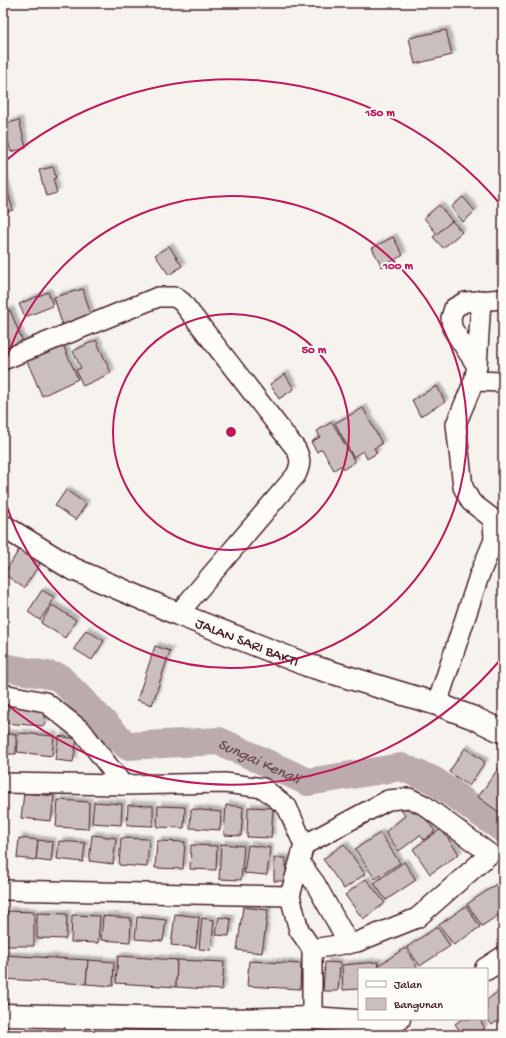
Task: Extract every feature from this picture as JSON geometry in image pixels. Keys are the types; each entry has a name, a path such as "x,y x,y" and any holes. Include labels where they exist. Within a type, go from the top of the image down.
{"main road":[{"name":"JALAN SARI BAKTI","path":"3,526 71,568 178,614 307,666 437,704 474,718 503,732"},
{"path":"488,968 503,958"},
{"path":"3,1015 76,1026 312,1018 384,1024 396,1020"}],"street":[{"path":"3,360 158,297 175,297 182,302 296,449 300,457 300,466 296,475 178,614"},
{"path":"503,299 465,302 454,308 450,318 452,328 476,374 503,382"},
{"path":"437,704 479,576 494,540 493,519 471,502 463,487 456,424 476,374 481,300"},
{"path":"3,694 45,702 82,731 123,786"},
{"path":"3,783 123,786 225,784 263,788 287,807 302,854 315,883 349,944"},
{"path":"312,949 349,944 417,918 490,854 424,805 409,798 388,800 302,854 290,896 298,930 312,949 312,1018"},
{"path":"3,890 290,896"}],"building":[{"path":"446,30 452,55 415,64 409,38"},
{"path":"19,120 26,148 11,152 3,125"},
{"path":"53,167 56,178 53,179 57,193 46,196 39,170"},
{"path":"3,176 13,210 3,213"},
{"path":"463,197 475,211 463,222 451,207"},
{"path":"439,205 452,221 437,234 424,218"},
{"path":"452,221 462,232 443,248 433,237"},
{"path":"393,237 403,255 382,267 372,248"},
{"path":"169,246 182,266 169,275 155,255"},
{"path":"83,289 93,322 64,331 54,297"},
{"path":"48,292 53,306 25,317 19,304"},
{"path":"10,310 24,345 3,353 3,313"},
{"path":"96,340 111,373 83,386 76,370 81,368 73,351"},
{"path":"63,345 78,379 42,396 27,361"},
{"path":"285,374 294,389 279,399 270,384"},
{"path":"437,386 445,402 420,416 412,400"},
{"path":"363,408 382,444 374,448 377,453 367,459 363,451 353,457 335,423"},
{"path":"332,422 355,462 344,469 342,465 334,470 322,449 317,452 311,442 320,437 317,431"},
{"path":"66,490 86,504 76,520 55,506"},
{"path":"20,548 41,562 24,588 4,574"},
{"path":"42,590 55,598 40,620 28,612"},
{"path":"52,605 76,620 65,638 41,623"},
{"path":"86,630 104,641 92,660 74,649"},
{"path":"155,646 170,651 152,705 137,700"},
{"path":"4,704 46,708 44,726 3,723"},
{"path":"19,733 54,736 52,756 17,752"},
{"path":"3,734 16,734 16,754 3,754"},
{"path":"59,736 77,739 73,762 55,760"},
{"path":"465,748 485,762 469,786 449,772"},
{"path":"498,769 503,772 503,815 478,797"},
{"path":"24,793 54,796 51,821 21,818"},
{"path":"58,800 89,802 88,829 56,827"},
{"path":"411,800 435,831 424,840 420,835 399,851 385,832 405,816 400,808"},
{"path":"94,802 122,804 121,825 92,823"},
{"path":"128,805 153,806 153,826 127,825"},
{"path":"226,805 243,807 241,836 224,835"},
{"path":"158,806 185,807 184,828 157,827"},
{"path":"248,807 273,808 271,838 247,837"},
{"path":"191,809 221,812 220,830 190,828"},
{"path":"441,829 459,854 430,874 413,849"},
{"path":"380,833 400,863 375,879 355,849"},
{"path":"92,835 116,838 113,864 89,861"},
{"path":"19,838 38,840 36,860 17,858"},
{"path":"121,838 149,839 147,867 119,865"},
{"path":"38,840 53,842 51,862 36,860"},
{"path":"59,841 85,843 83,862 57,859"},
{"path":"157,841 185,842 183,869 155,868"},
{"path":"221,844 244,846 241,880 219,879"},
{"path":"344,844 365,874 344,889 323,859"},
{"path":"191,845 217,846 216,870 190,869"},
{"path":"248,845 270,848 267,875 244,873"},
{"path":"274,858 286,858 286,881 274,881"},
{"path":"404,862 416,880 386,900 374,883"},
{"path":"366,879 385,903 363,919 345,895"},
{"path":"503,880 503,912 482,926 467,904"},
{"path":"466,906 480,927 454,945 439,925"},
{"path":"243,907 268,910 262,953 237,950"},
{"path":"7,911 34,912 34,946 6,946"},
{"path":"37,913 67,914 66,939 37,938"},
{"path":"175,914 199,917 196,948 171,945"},
{"path":"72,915 100,916 98,943 71,942"},
{"path":"103,916 131,918 130,942 101,940"},
{"path":"137,917 166,920 163,941 135,939"},
{"path":"219,917 231,919 229,936 216,935"},
{"path":"202,918 214,920 211,950 199,949"},
{"path":"437,927 450,946 420,966 407,947"},
{"path":"405,948 417,967 381,968 379,965"},
{"path":"3,955 88,960 86,984 3,979"},
{"path":"118,956 177,960 176,987 116,983"},
{"path":"88,960 114,962 113,986 86,984"},
{"path":"177,960 224,962 222,990 176,987"},
{"path":"249,961 301,964 300,989 247,986"},
{"path":"325,962 340,963 338,991 323,991"},
{"path":"378,962 379,968 358,968 358,989 343,990 342,965"},
{"path":"500,990 503,994 503,1017 492,1025 488,1019 488,999"},
{"path":"461,1020 480,1020 485,1028 475,1035 463,1035 455,1024"}],"waterway":[{"name":"Sungai Kenali","path":"3,667 59,677 127,746 219,741 308,782 401,767 433,780 503,829"}]}
